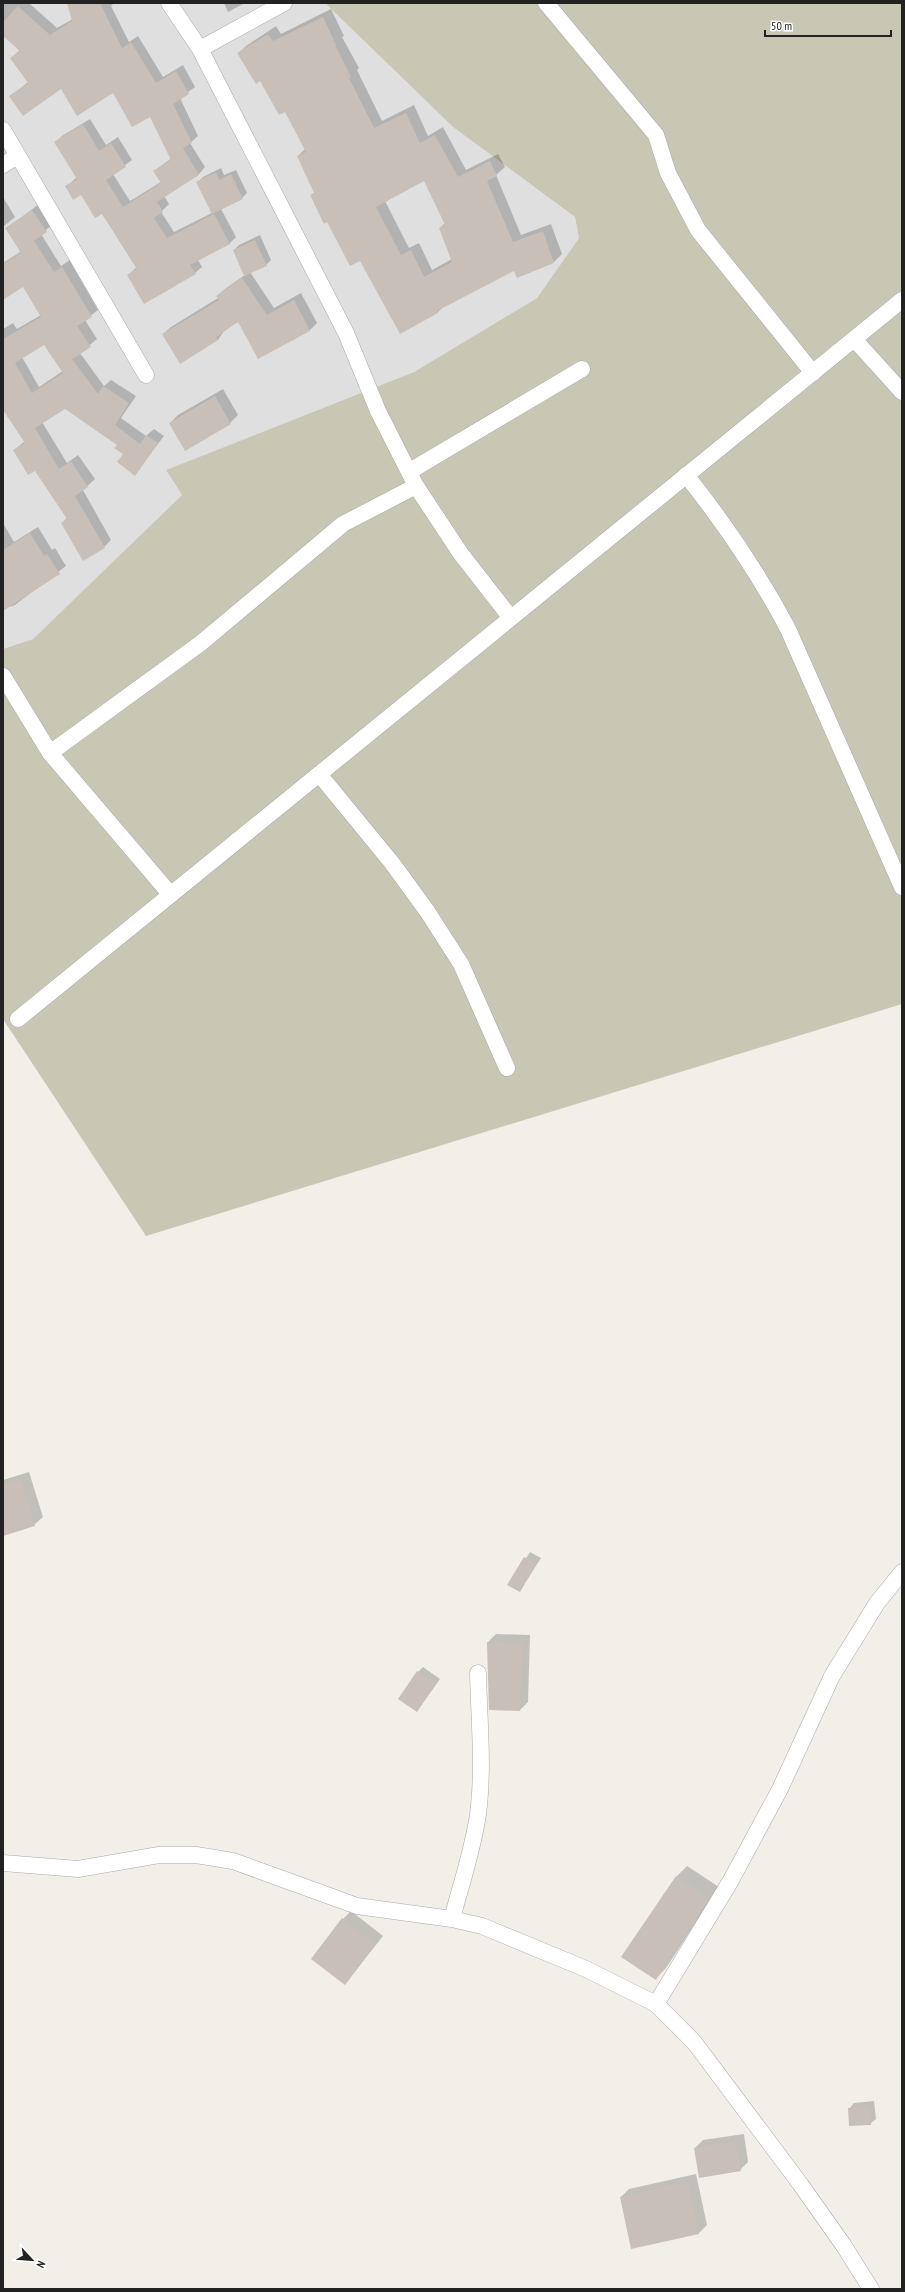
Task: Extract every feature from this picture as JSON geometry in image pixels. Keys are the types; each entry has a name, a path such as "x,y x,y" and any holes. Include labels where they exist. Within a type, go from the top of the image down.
{"street":[{"path":"169,3 200,49 346,333 378,411 410,471 416,486 461,554 511,618"},
{"path":"200,49 284,3"},
{"path":"546,3 656,135 668,173 698,230 813,373"},
{"path":"3,130 146,376"},
{"path":"3,165 17,156"},
{"path":"18,1018 902,300"},
{"path":"854,339 902,392"},
{"path":"410,471 582,369"},
{"path":"686,475 734,538 776,606 902,887"},
{"path":"50,753 201,643 343,524 416,486"},
{"path":"3,676 50,753 171,895"},
{"path":"319,774 392,863 427,911 461,964 507,1068"},
{"path":"656,2004 730,1882 780,1789 832,1676 877,1603 902,1572"},
{"path":"452,1919 473,1842 478,1813 480,1763 478,1673"},
{"path":"3,1863 78,1869 159,1855 196,1855 233,1862 357,1906 452,1919 482,1926 548,1952 656,2004 694,2042 738,2099 844,2246 871,2289"}],"shaded area":[{"path":"3,3 325,3 453,127 575,217 579,238 537,298 414,372 166,470 182,495 33,639 3,649"},
{"path":"325,3 902,3 902,1004 146,1236 3,1019 3,649 33,639 182,495 166,470 414,372 537,298 579,238 575,217 453,127"}],"building":[{"path":"67,3 100,3 122,48 131,42 156,83 176,71 189,94 173,104 192,143 183,148 199,175 157,202 163,212 154,218 167,238 214,214 230,244 190,265 196,274 144,304 127,275 137,269 102,214 95,218 81,195 73,200 65,186 77,179 54,142 83,124 99,151 111,143 126,167 106,180 123,207 161,183 153,171 171,160 150,117 132,127 113,93 77,116 61,89 23,116 9,96 28,83 10,58 20,51 3,36 3,22 18,6 50,35 72,21"},
{"path":"323,17 351,77 349,78 374,128 406,113 420,143 435,135 458,177 490,161 497,176 487,181 513,242 543,231 554,263 517,278 514,271 437,311 438,313 400,334 360,261 350,266 327,222 324,224 310,195 314,193 297,156 306,152 285,112 279,115 260,81 256,84 237,53 268,34 273,41","holes":["424,181 445,225 439,228 452,262 424,277 411,250 401,255 376,207"]},
{"path":"216,172 219,180 231,174 243,199 212,214 196,182"},
{"path":"32,210 47,232 34,241 54,272 62,267 92,317 77,326 91,347 72,359 98,394 103,386 129,403 115,425 140,444 146,435 158,443 135,476 117,462 123,454 114,448 117,445 65,409 35,428 59,469 71,461 88,487 75,496 105,548 83,561 61,523 67,519 35,471 28,475 13,450 25,443 3,410 3,339 41,317 23,287 3,300 3,264 21,253 5,228","holes":["44,345 63,373 32,393 15,363"]},
{"path":"255,240 267,266 244,276 233,250"},
{"path":"242,278 267,315 294,300 310,331 258,359 238,322 216,337 218,340 180,364 162,334 219,300 216,296"},
{"path":"215,396 231,424 185,451 169,423"},
{"path":"30,533 44,556 47,554 60,574 3,611 3,550"},
{"path":"21,1480 35,1526 3,1536 3,1485"},
{"path":"524,1557 536,1564 520,1592 507,1585"},
{"path":"487,1642 523,1643 520,1711 489,1710"},
{"path":"417,1671 436,1684 417,1712 398,1699"},
{"path":"676,1876 709,1898 656,1980 621,1957"},
{"path":"342,1918 376,1944 345,1985 311,1959"},
{"path":"869,2106 871,2125 849,2126 848,2108"},
{"path":"736,2141 741,2171 699,2178 694,2148"},
{"path":"688,2181 699,2234 631,2249 620,2197"}]}
